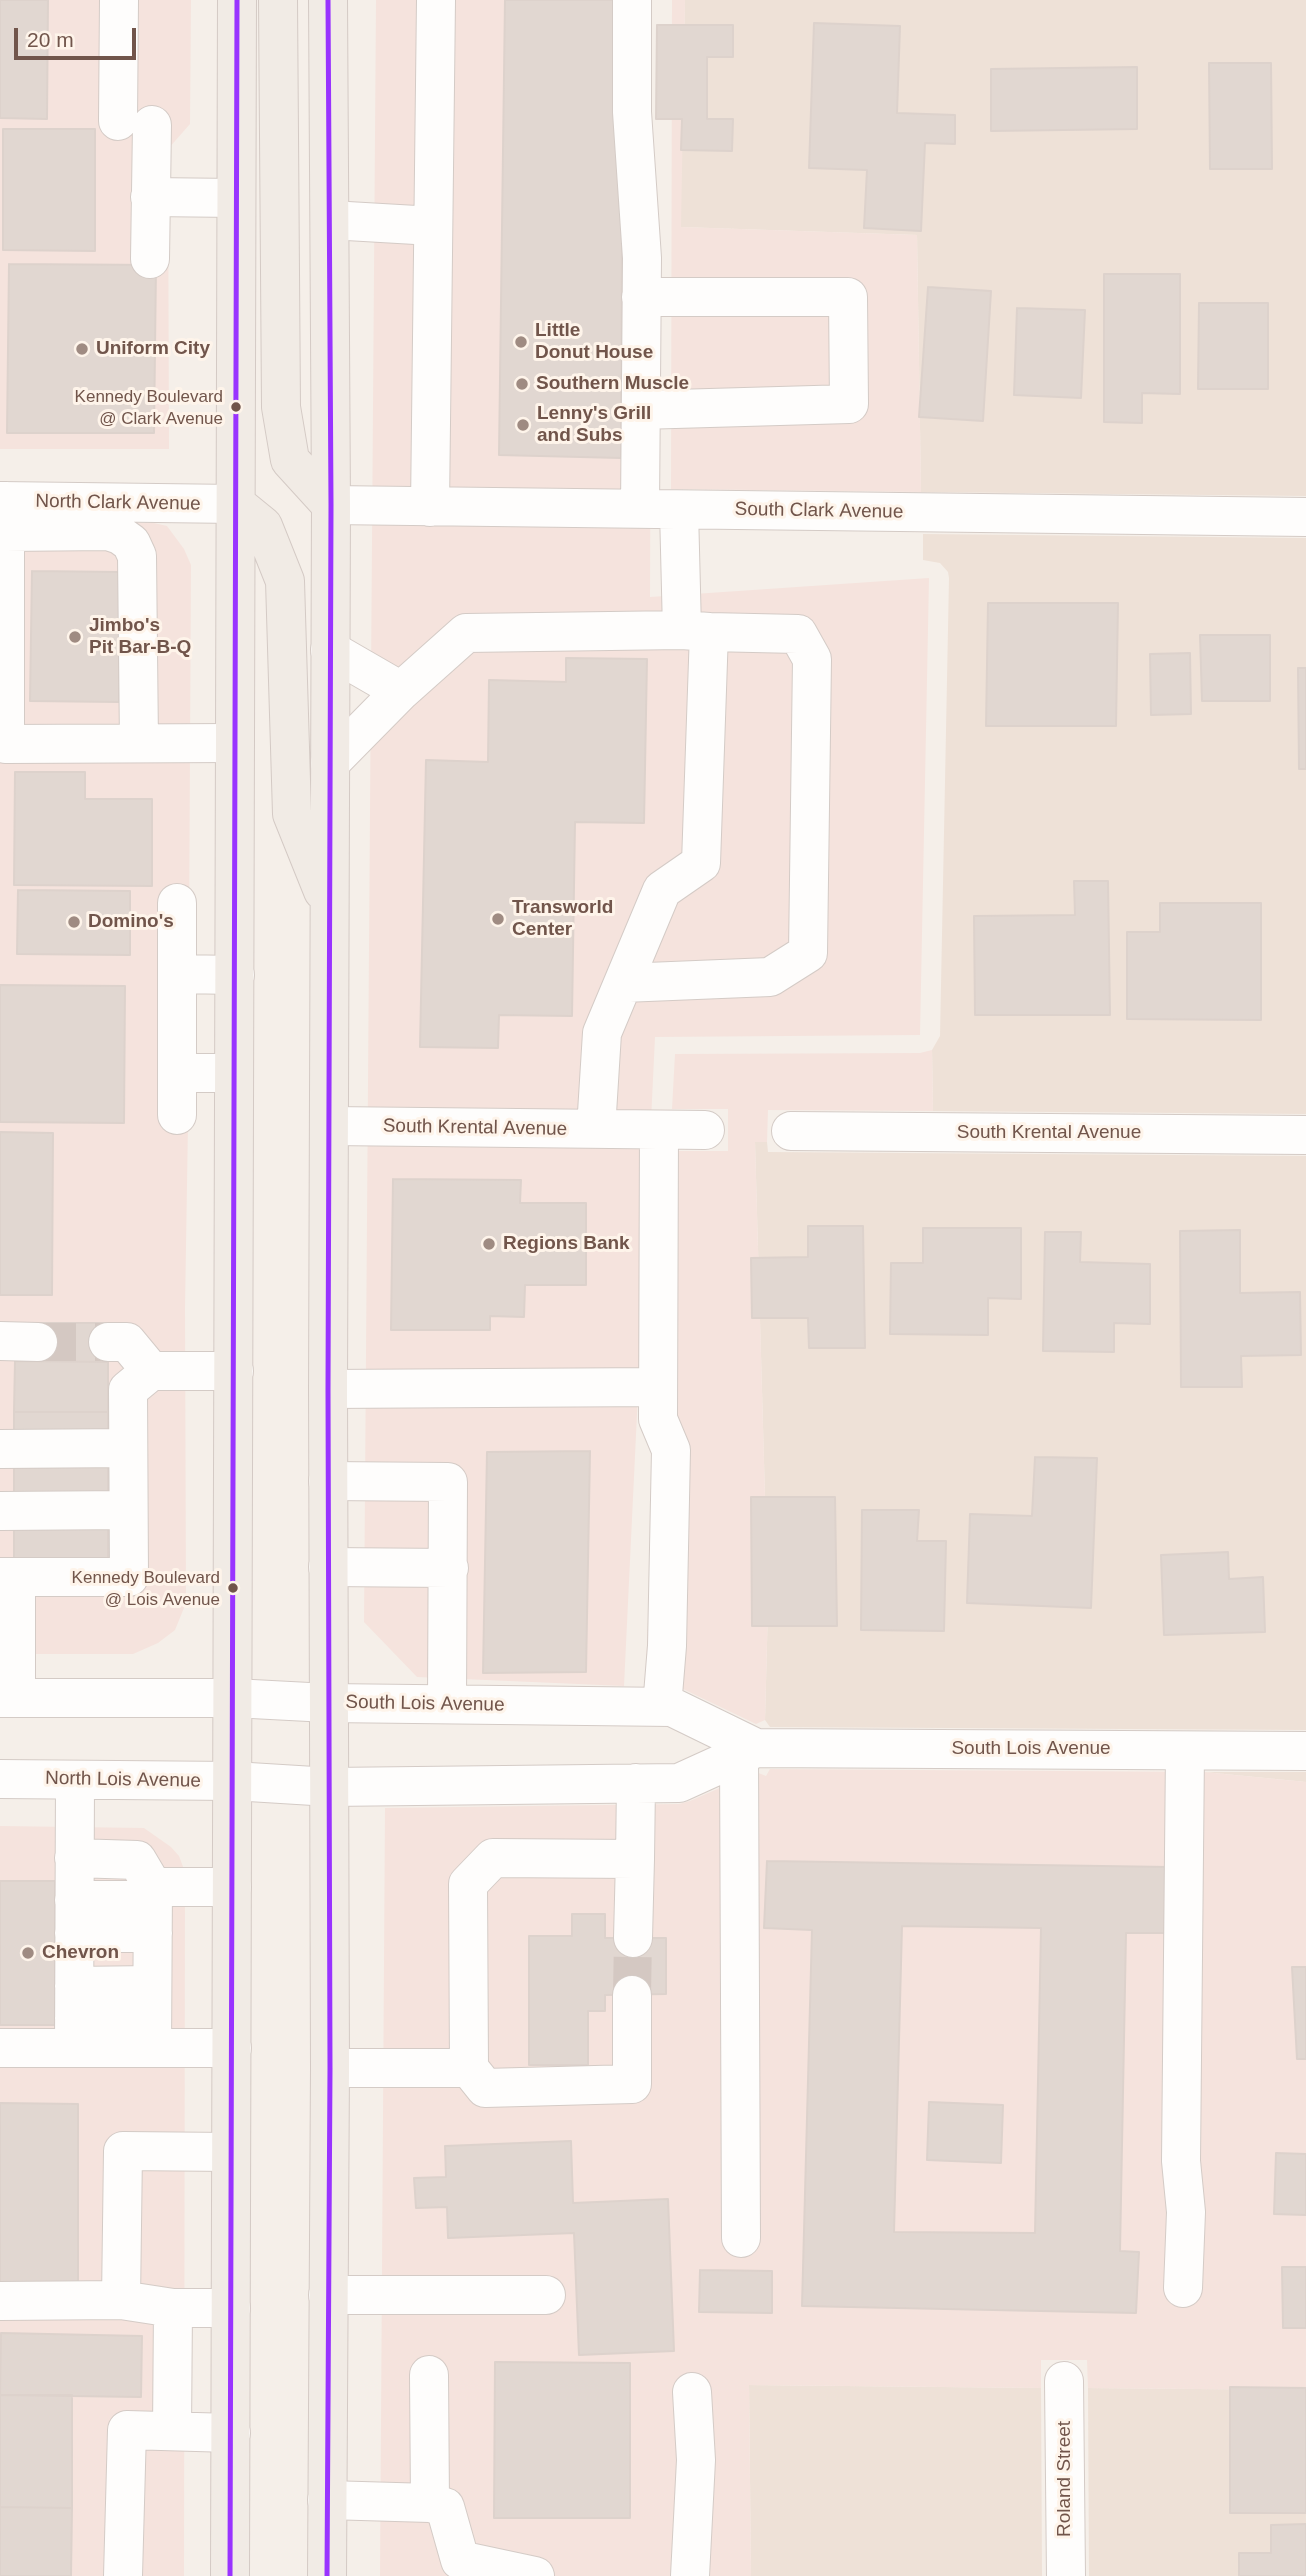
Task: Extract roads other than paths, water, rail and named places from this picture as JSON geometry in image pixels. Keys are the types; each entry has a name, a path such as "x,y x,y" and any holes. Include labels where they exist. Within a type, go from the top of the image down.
{"main road":[{"path":"230,2576 237,0"},
{"path":"278,0 281,407 290,460 331,505"},
{"path":"327,2576 331,505 328,0"},
{"path":"236,504 263,526 285,581 292,814 330,907"}],"street":[{"path":"119,0 135,123 150,197 150,259"},
{"path":"430,507 436,0"},
{"path":"632,0 632,111 642,258 640,509"},
{"path":"150,197 236,198"},
{"path":"330,220 433,226"},
{"path":"640,410 849,404 848,297 641,297"},
{"name":"North Clark Avenue","path":"3,511 236,504"},
{"name":"South Clark Avenue","path":"331,505 1306,517"},
{"path":"596,1129 602,1033 662,890 701,863 696,631 679,510"},
{"path":"139,744 137,556 131,543 108,531 3,511 5,744 139,744 235,743"},
{"path":"330,763 401,691 466,633 696,631 798,634 812,659 808,953 770,977 623,983"},
{"path":"330,650 401,691"},
{"path":"177,903 177,1115"},
{"path":"177,974 235,975"},
{"path":"177,1073 234,1073"},
{"name":"South Krental Avenue","path":"330,1126 705,1130"},
{"path":"659,1130 658,1419 671,1450 667,1646 662,1707"},
{"name":"South Krental Avenue","path":"792,1131 1306,1135"},
{"path":"0,1341 38,1342"},
{"path":"108,1342 127,1342 151,1371"},
{"path":"8,1698 8,1577 129,1577 128,1390 151,1371 233,1371"},
{"path":"328,1389 658,1387"},
{"path":"0,1449 128,1448"},
{"path":"328,1481 448,1482 447,1704"},
{"path":"0,1511 128,1510"},
{"path":"328,1567 449,1568"},
{"name":"South Lois Avenue","path":"8,1698 233,1698 328,1703 672,1707 747,1752"},
{"path":"1184,2288 1185,2212 1181,2161 1185,1751"},
{"name":"South Lois Avenue","path":"330,1787 679,1783 747,1752 1306,1751"},
{"path":"741,2238 747,1752"},
{"name":"North Lois Avenue","path":"0,1779 233,1781 330,1787"},
{"path":"74,2017 75,1780"},
{"path":"633,1938 636,1783"},
{"path":"74,1858 137,1860 153,1907 152,2017"},
{"path":"632,1995 632,2084 485,2088 469,2068 468,1884 493,1858 635,1859"},
{"path":"74,1917 153,1907 232,1886"},
{"path":"74,2017 152,2017"},
{"path":"0,2048 74,2017 152,2017 232,2048"},
{"path":"330,2068 469,2068"},
{"path":"121,2300 123,2151 232,2152"},
{"path":"328,2295 546,2295"},
{"path":"0,2301 121,2300 173,2308 231,2308"},
{"path":"172,2431 173,2308"},
{"path":"429,2375 430,2504"},
{"name":"Roland Street","path":"1064,2381 1066,2576"},
{"path":"690,2576 696,2460 692,2392"},
{"path":"123,2576 127,2430 231,2432"},
{"path":"327,2500 430,2504 445,2507 460,2560 535,2576"}],"tunnel":[{"path":"38,1342 108,1342"},
{"path":"632,1995 633,1938"}],"place":[{"name":"Little Donut House","path":"521,342"},
{"name":"Uniform City","path":"82,349"},
{"name":"Southern Muscle","path":"522,384"},
{"name":"Kennedy Boulevard @ Clark Avenue","path":"236,407"},
{"name":"Lenny's Grill and Subs","path":"523,425"},
{"name":"Jimbo's Pit Bar-B-Q","path":"75,637"},
{"name":"Transworld Center","path":"498,919"},
{"name":"Domino's","path":"74,922"},
{"name":"Regions Bank","path":"489,1244"},
{"name":"Kennedy Boulevard @ Lois Avenue","path":"233,1588"},
{"name":"Chevron","path":"28,1953"}]}
